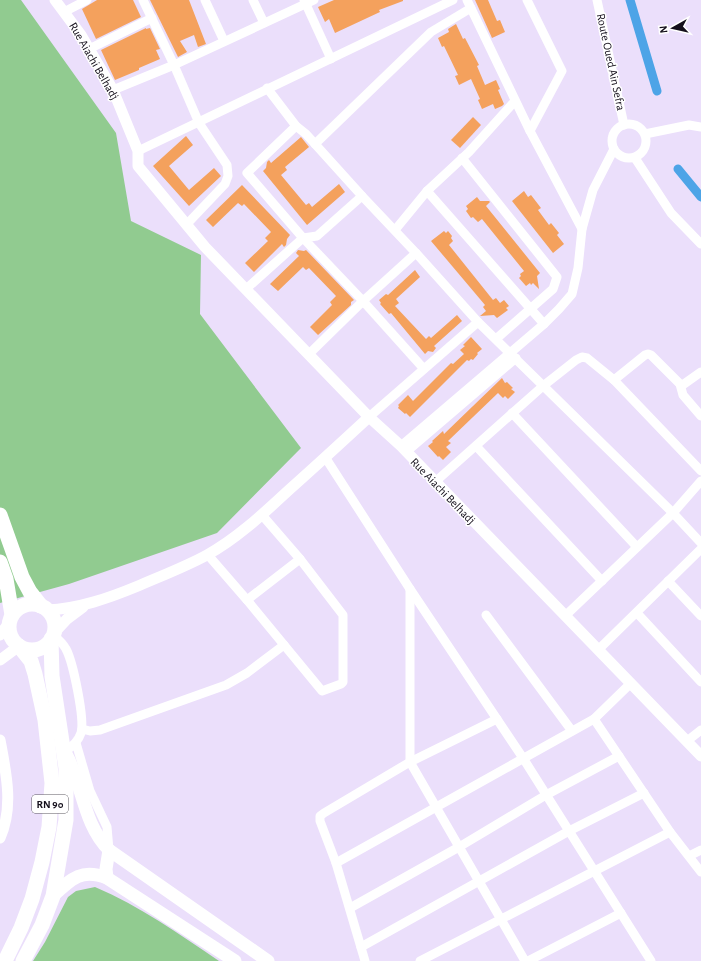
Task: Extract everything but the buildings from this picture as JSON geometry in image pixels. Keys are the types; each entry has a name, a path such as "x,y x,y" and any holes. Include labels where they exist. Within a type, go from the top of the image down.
{"highway":[{"path":"0,515 22,577 30,592 54,620 53,636 47,644 36,650 24,649 19,646 10,636 7,624 6,579 0,562"},
{"path":"7,624 22,606 35,604 44,608"},
{"name":"RN 90","path":"23,961 42,925 53,896 66,820 68,748 52,676 53,636"},
{"name":"RN 90","path":"5,961 21,928 32,899 42,862 49,827 52,783 45,720 35,674 31,661 19,646"}],"main road":[{"path":"68,748 90,822 102,843 109,850 268,961"},
{"path":"107,878 106,869 109,850"},
{"path":"53,896 68,882 82,874 91,873 107,878 235,961"}],"street":[{"name":"Rue Aiachi Belhadj","path":"56,0 89,49 113,90 138,151 138,166 205,247 701,756"},
{"path":"64,12 87,0"},
{"path":"143,0 174,65 199,123 227,165 228,176 225,184 187,224"},
{"path":"205,0 224,41"},
{"path":"253,0 264,23"},
{"path":"138,151 453,0"},
{"path":"527,0 562,71 530,131"},
{"name":"Route Oued Ain Sefra","path":"597,0 624,125"},
{"path":"113,90 174,65 308,1 331,59"},
{"path":"315,144 431,32 469,4 530,131 582,229"},
{"path":"89,49 152,18"},
{"path":"268,88 296,126 306,134 478,322 673,513 701,543"},
{"path":"395,230 427,191 462,158 515,101"},
{"path":"624,125 634,125 645,134 645,148 639,156 635,158 630,159 620,156 612,144 616,130 624,125"},
{"path":"645,134 689,125 701,127"},
{"path":"296,126 247,173 303,238 363,300 424,369"},
{"path":"403,449 513,355 559,310 572,294 578,268 582,229 593,190 614,149"},
{"path":"462,158 557,277 553,289 496,339"},
{"path":"635,158 671,213 701,244"},
{"path":"427,191 544,324"},
{"path":"246,289 303,238 317,236 362,196"},
{"path":"309,354 363,300 416,253"},
{"path":"44,608 62,609 88,603 124,591 208,555 228,542 262,515 369,417 478,322"},
{"path":"614,380 645,355 651,355 680,384 683,395 701,416"},
{"path":"435,482 543,386 582,357 588,358 614,380 701,471"},
{"path":"680,384 684,384 701,372"},
{"path":"512,413 637,547"},
{"path":"476,446 602,581"},
{"path":"325,457 410,589 523,758 652,961"},
{"path":"565,616 673,513 701,481"},
{"path":"208,555 322,691 341,684 343,682 343,615 300,559 262,515"},
{"path":"598,650 701,549"},
{"path":"247,600 300,559"},
{"path":"668,581 701,616"},
{"path":"410,589 410,762 479,882 527,961 621,912"},
{"path":"68,748 79,738 82,729 81,714 70,660 66,649 53,636 67,618 88,603"},
{"path":"637,613 701,682"},
{"path":"486,614 572,731"},
{"path":"82,729 90,731 100,730 226,685 247,673 284,645"},
{"path":"0,660 19,646"},
{"path":"336,863 594,719 631,683"},
{"path":"365,961 336,863 320,821 320,816 410,762 496,719"},
{"path":"594,719 670,832 701,872"},
{"path":"687,741 701,730"},
{"path":"0,740 8,802 6,825 0,838"},
{"path":"350,908 459,847 546,795 619,756"},
{"path":"361,948 569,831 644,793"},
{"path":"420,961 670,832"},
{"path":"689,856 701,850"}],"green space":[{"path":"0,0 21,0 116,133 131,221 201,255 200,314 301,448 217,533 69,584 0,603"},
{"path":"95,887 128,903 219,961 33,961 45,942 68,897 76,891"}],"waterway":[{"path":"630,0 657,91"},
{"path":"678,169 701,197"}]}
